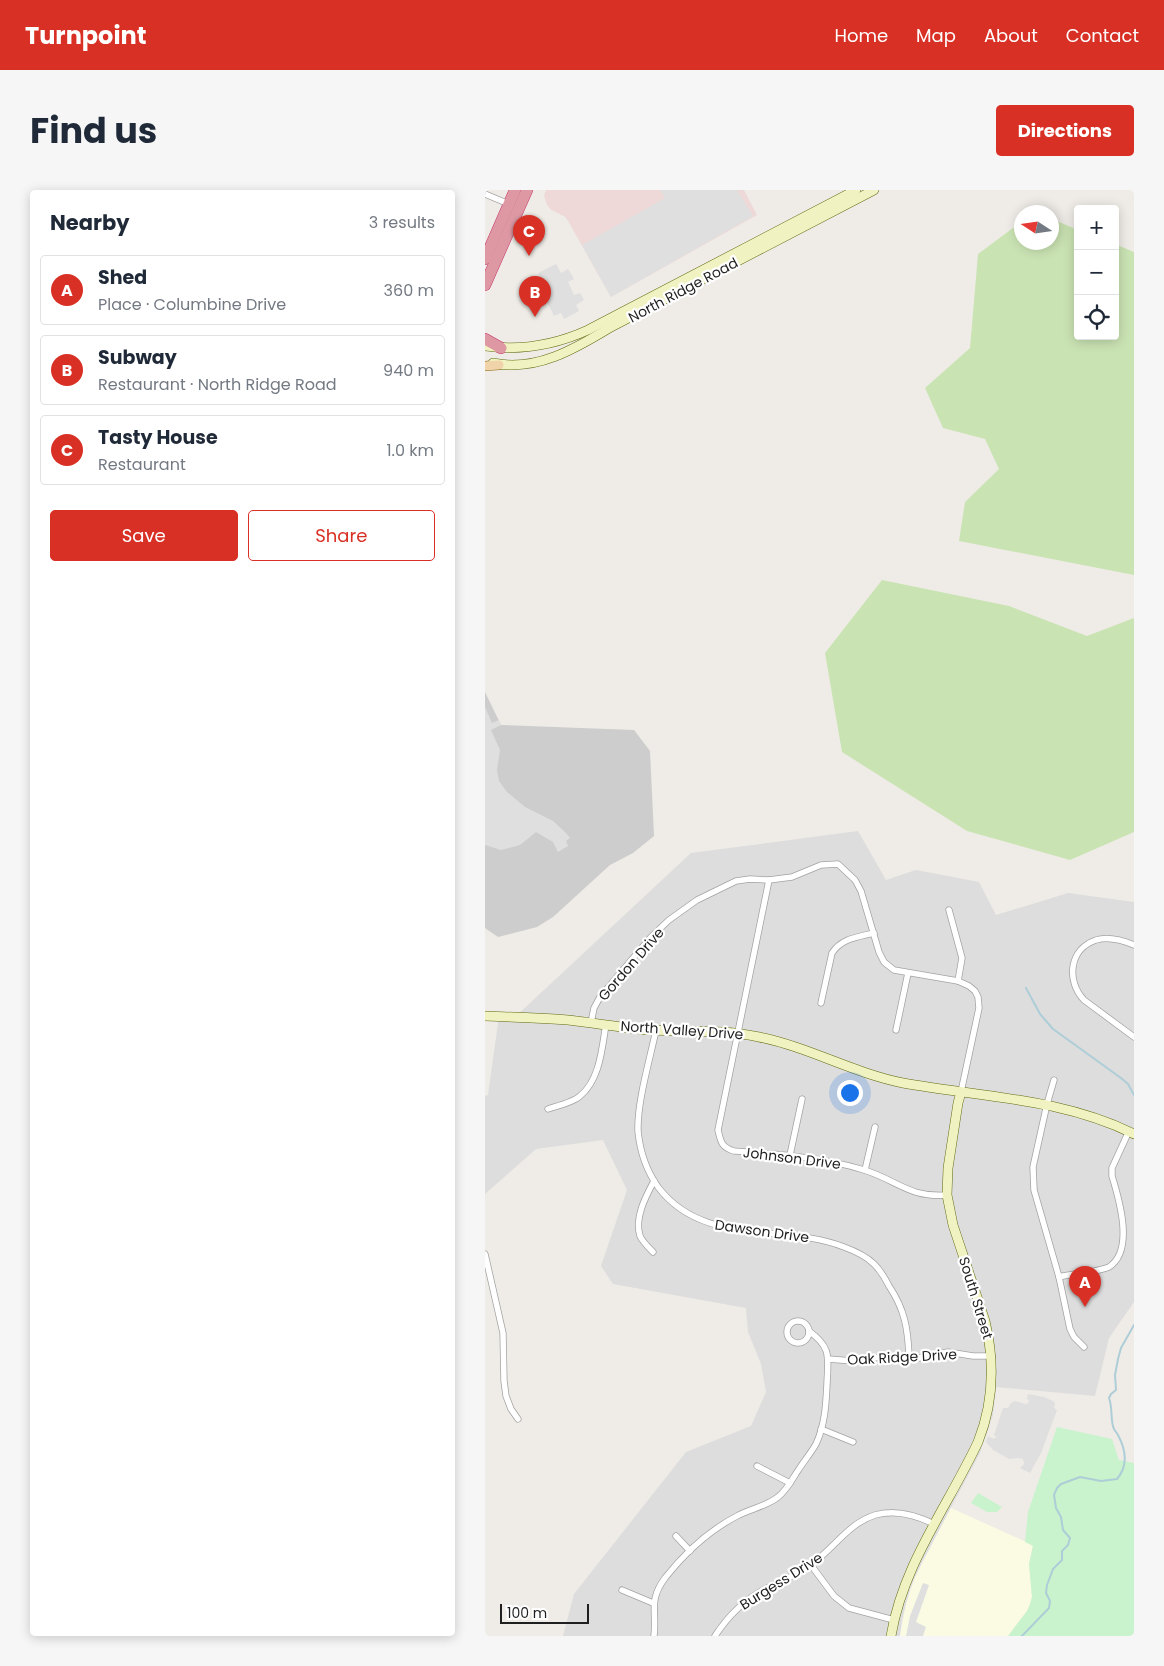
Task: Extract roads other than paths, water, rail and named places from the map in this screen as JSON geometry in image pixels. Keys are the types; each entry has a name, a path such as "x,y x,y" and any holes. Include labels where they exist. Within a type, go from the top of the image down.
{"highway":[{"path":"485,259 515,190"},
{"path":"485,285 527,190"},
{"path":"485,339 501,348"}],"main road":[{"path":"485,366 499,364"}],"street":[{"name":"North Ridge Road","path":"485,346 501,348 538,346 579,334 856,190"},
{"name":"North Ridge Road","path":"485,362 529,364 569,351 611,327 873,190"},
{"path":"485,194 509,204"},
{"name":"Gordon Drive","path":"591,1023 594,1008 601,997 651,937 669,920 697,900 727,885 750,879 769,880 792,876 821,865 838,864 855,880 861,891 884,962 894,970 957,981 975,991 978,997 979,1008 961,1092"},
{"name":"Johnson Drive","path":"769,880 718,1130 720,1141 726,1148 734,1151 835,1162 865,1170 912,1192 926,1195 947,1195"},
{"path":"949,910 962,958 957,981"},
{"path":"821,1003 832,953 837,946 845,940 874,933"},
{"path":"1134,945 1115,939 1095,940 1079,953 1072,969 1073,984 1083,1000 1134,1037"},
{"path":"896,1030 908,973"},
{"name":"North Valley Drive","path":"485,1016 606,1024 656,1030 738,1033 779,1041 877,1077 904,1083 1047,1104 1097,1118 1132,1132"},
{"path":"548,1109 580,1097 592,1081 598,1063 606,1024"},
{"name":"Dawson Drive","path":"656,1030 640,1105 638,1128 642,1154 648,1170 663,1194 690,1216 703,1221 761,1233 817,1239 843,1246 868,1259 882,1274 902,1309 907,1331 909,1358"},
{"path":"1054,1080 1033,1167 1034,1190 1059,1277 1070,1329 1074,1337 1084,1346"},
{"name":"South Street","path":"891,1636 907,1578 981,1435 991,1393 992,1356 985,1321 953,1225 947,1195 948,1168 961,1092"},
{"path":"790,1156 802,1099"},
{"path":"865,1170 875,1126"},
{"path":"1059,1277 1108,1267 1117,1261 1124,1252 1127,1241 1127,1228 1112,1176 1112,1168 1132,1132"},
{"path":"653,1252 640,1237 638,1226 641,1208 654,1181"},
{"path":"485,1254 503,1333 506,1396 511,1409 518,1419"},
{"path":"809,1331 823,1342 828,1359"},
{"name":"Oak Ridge Drive","path":"654,1636 653,1603 665,1578 690,1551 730,1520 777,1498 790,1483 813,1448 821,1429 826,1400 828,1359 853,1361 881,1357 923,1358 948,1352 977,1357 992,1356"},
{"path":"821,1429 853,1442"},
{"path":"757,1466 790,1483"},
{"name":"Burgess Drive","path":"715,1636 729,1617 743,1603 811,1565 853,1526 874,1516 887,1513 904,1513 934,1524"},
{"path":"676,1536 690,1551"},
{"path":"811,1565 834,1596 849,1608 894,1620"},
{"path":"622,1590 653,1603"}],"waterway":[{"path":"1026,988 1040,1014 1053,1029 1121,1078 1128,1084 1134,1095"},
{"path":"1022,1636 1049,1608 1050,1601 1046,1593 1047,1585 1053,1569 1062,1560 1062,1551 1068,1545 1070,1538 1063,1530 1061,1517 1056,1508 1054,1495 1057,1488 1061,1484 1080,1477 1101,1481 1117,1479 1123,1469 1124,1452 1121,1441 1113,1426 1109,1398 1116,1390 1115,1375 1121,1348 1134,1325"}],"place":[{"name":"Tasty House","path":"529,256"},
{"name":"Subway","path":"535,317"},
{"name":"Shed","path":"1085,1307"}]}
